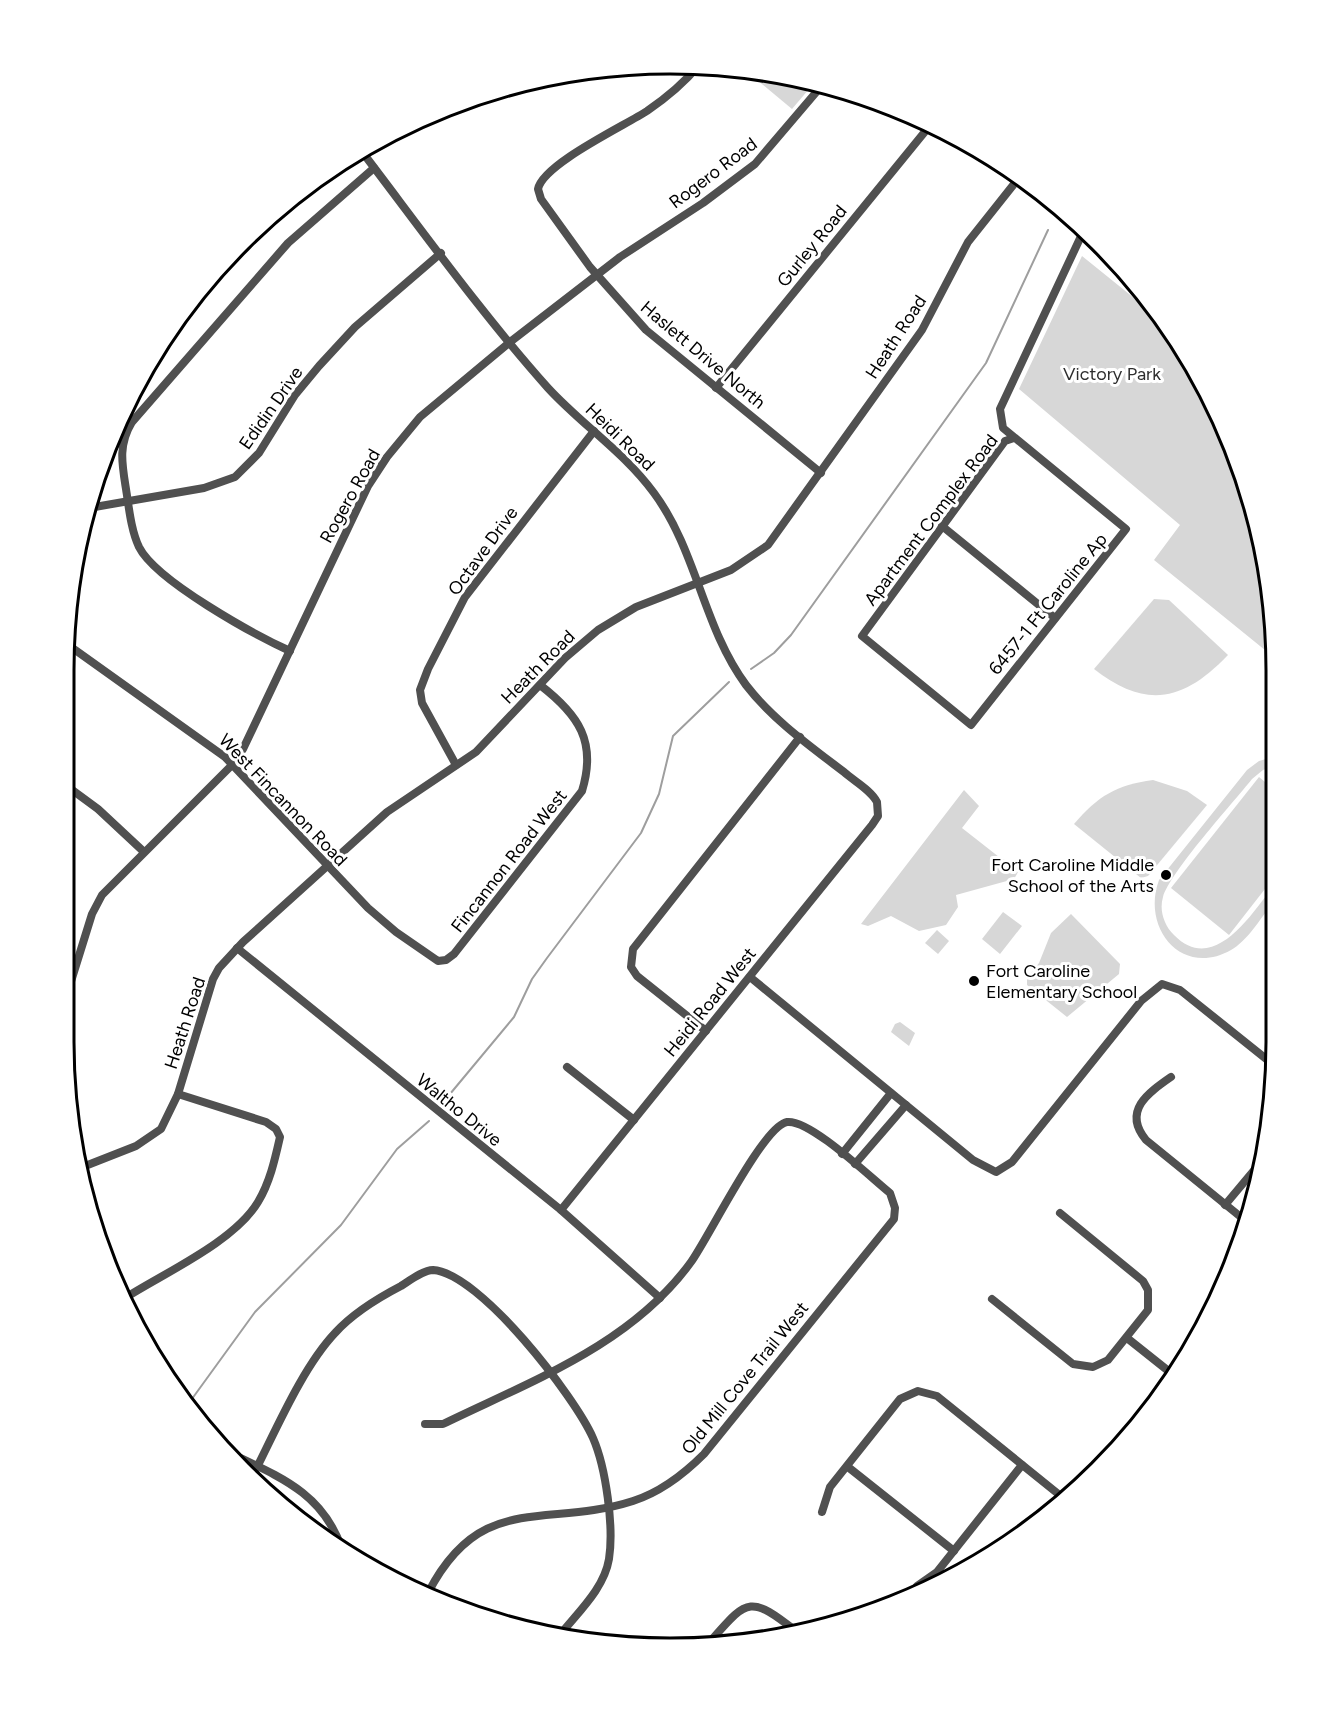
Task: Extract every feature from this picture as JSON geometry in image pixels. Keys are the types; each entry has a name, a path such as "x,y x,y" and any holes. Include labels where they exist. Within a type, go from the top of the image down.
{"street":[{"name":"Haslett Drive North","path":"689,74 659,102 578,151 544,178 538,189 541,199 597,275 646,330 821,473"},
{"name":"Rogero Road","path":"74,972 92,914 110,884 232,765 243,749 343,536 387,457 430,407 510,342 651,235 703,203 755,164 816,92"},
{"name":"Gurley Road","path":"716,388 925,131"},
{"name":"Heidi Road","path":"366,157 550,390 625,459 659,501 698,583 721,644 755,696 800,737 875,798 879,811"},
{"path":"290,651 246,630 147,560 135,537 121,455 124,438 132,422 288,243 375,168"},
{"name":"Heath Road","path":"87,1165 150,1138 167,1121 178,1094 213,979 237,948 326,865 387,812 476,752 565,658 614,620 636,608 747,561 768,545 922,330 968,242 1014,184"},
{"name":"Apartment Complex Road","path":"915,679 862,636 1005,441 1014,438 1004,428 1000,409 1080,238"},
{"name":"Edidin Drive","path":"97,507 217,485 245,470 319,366 356,327 441,253"},
{"name":"Octave Drive","path":"456,765 422,703 420,690 428,669 465,597 594,431"},
{"name":"6457-1 Ft Caroline Ap","path":"915,679 970,725 1126,529 1014,438"},
{"path":"942,526 1055,618"},
{"name":"West Fincannon Road","path":"75,649 216,749 368,908 430,957 446,960"},
{"name":"Fincannon Road West","path":"446,960 454,954 582,791 589,763 583,732 567,708 540,685"},
{"path":"706,1031 638,976 631,967 633,949 800,737"},
{"path":"74,791 98,809 143,851"},
{"name":"Heidi Road West","path":"561,1210 872,825 879,811"},
{"name":"Waltho Drive","path":"237,948 561,1210 660,1298"},
{"path":"750,977 973,1160 996,1172 1012,1162 1141,1001 1162,984 1180,990 1266,1058"},
{"path":"567,1067 634,1120"},
{"path":"1171,1077 1152,1090 1141,1103 1136,1118 1138,1128 1146,1140 1240,1217"},
{"path":"843,1154 891,1093"},
{"path":"130,1295 214,1244 246,1217 258,1203 270,1178 280,1137 276,1129 266,1122 178,1094"},
{"path":"425,1424 442,1424 591,1352 660,1298 709,1236 746,1170 772,1130 787,1122 807,1126 855,1164 906,1105"},
{"name":"Old Mill Cove Trail West","path":"431,1588 448,1562 471,1539 489,1528 520,1517 607,1507 633,1501 664,1487 687,1472 894,1219 895,1208 890,1193 855,1164"},
{"path":"1225,1205 1251,1174"},
{"path":"992,1299 1073,1364 1093,1367 1102,1363 1127,1338 1148,1310 1148,1290 1143,1281 1060,1213"},
{"path":"256,1471 312,1365 334,1333 370,1303 416,1277 434,1270 453,1277 513,1325 578,1411 593,1437 602,1464 610,1532 606,1570 595,1592 565,1629"},
{"path":"1127,1338 1168,1370"},
{"path":"822,1512 831,1487 900,1399 918,1391 937,1396 1058,1494"},
{"path":"247,1463 308,1495 322,1509 337,1536"},
{"path":"923,1582 937,1572 1022,1465"},
{"path":"848,1467 954,1551"},
{"path":"715,1636 734,1614 745,1607 753,1606 770,1610 790,1626"}],"green space":[{"path":"758,81 808,90 792,109"},
{"name":"Victory Park","path":"1082,256 1143,307 1187,372 1205,406 1235,478 1246,516 1261,592 1265,650 1154,560 1180,525 1019,389"},
{"path":"1154,599 1169,600 1228,655 1196,682 1164,695 1148,695 1131,691 1094,669"},
{"path":"1266,759 1266,769 1252,779 1177,871 1163,897 1162,912 1165,922 1174,935 1189,946 1204,948 1218,944 1232,935 1266,896 1266,912 1250,933 1231,950 1213,957 1197,958 1182,953 1170,944 1161,931 1156,915 1155,898 1159,880 1247,770"},
{"path":"1259,777 1266,783 1266,888 1229,935 1171,888"},
{"path":"1153,780 1187,791 1207,805 1148,876 1141,878 1074,824 1091,806 1109,793 1128,785"},
{"path":"964,790 979,806 962,828 999,857 1021,867 1014,879 956,895 958,907 946,925 919,931 891,916 868,926 861,924"},
{"path":"1003,912 1022,926 1000,954 982,939"},
{"path":"1071,914 1120,964 1119,974 1067,1017 1027,985 1027,978 1039,963 1051,933"},
{"path":"937,930 949,941 938,954 925,943"},
{"path":"900,1022 915,1033 909,1046 891,1032 895,1024"}],"waterway":[{"path":"751,669 774,653 791,635 986,363 1048,230"},
{"path":"445,1100 514,1017 532,979 641,833 659,794 673,736 729,682"},
{"path":"192,1398 255,1312 341,1225 397,1149 429,1121"}],"place":[{"name":"Fort Caroline Middle School of the Arts","path":"1166,875"},
{"name":"Fort Caroline Elementary School","path":"974,981"}]}
